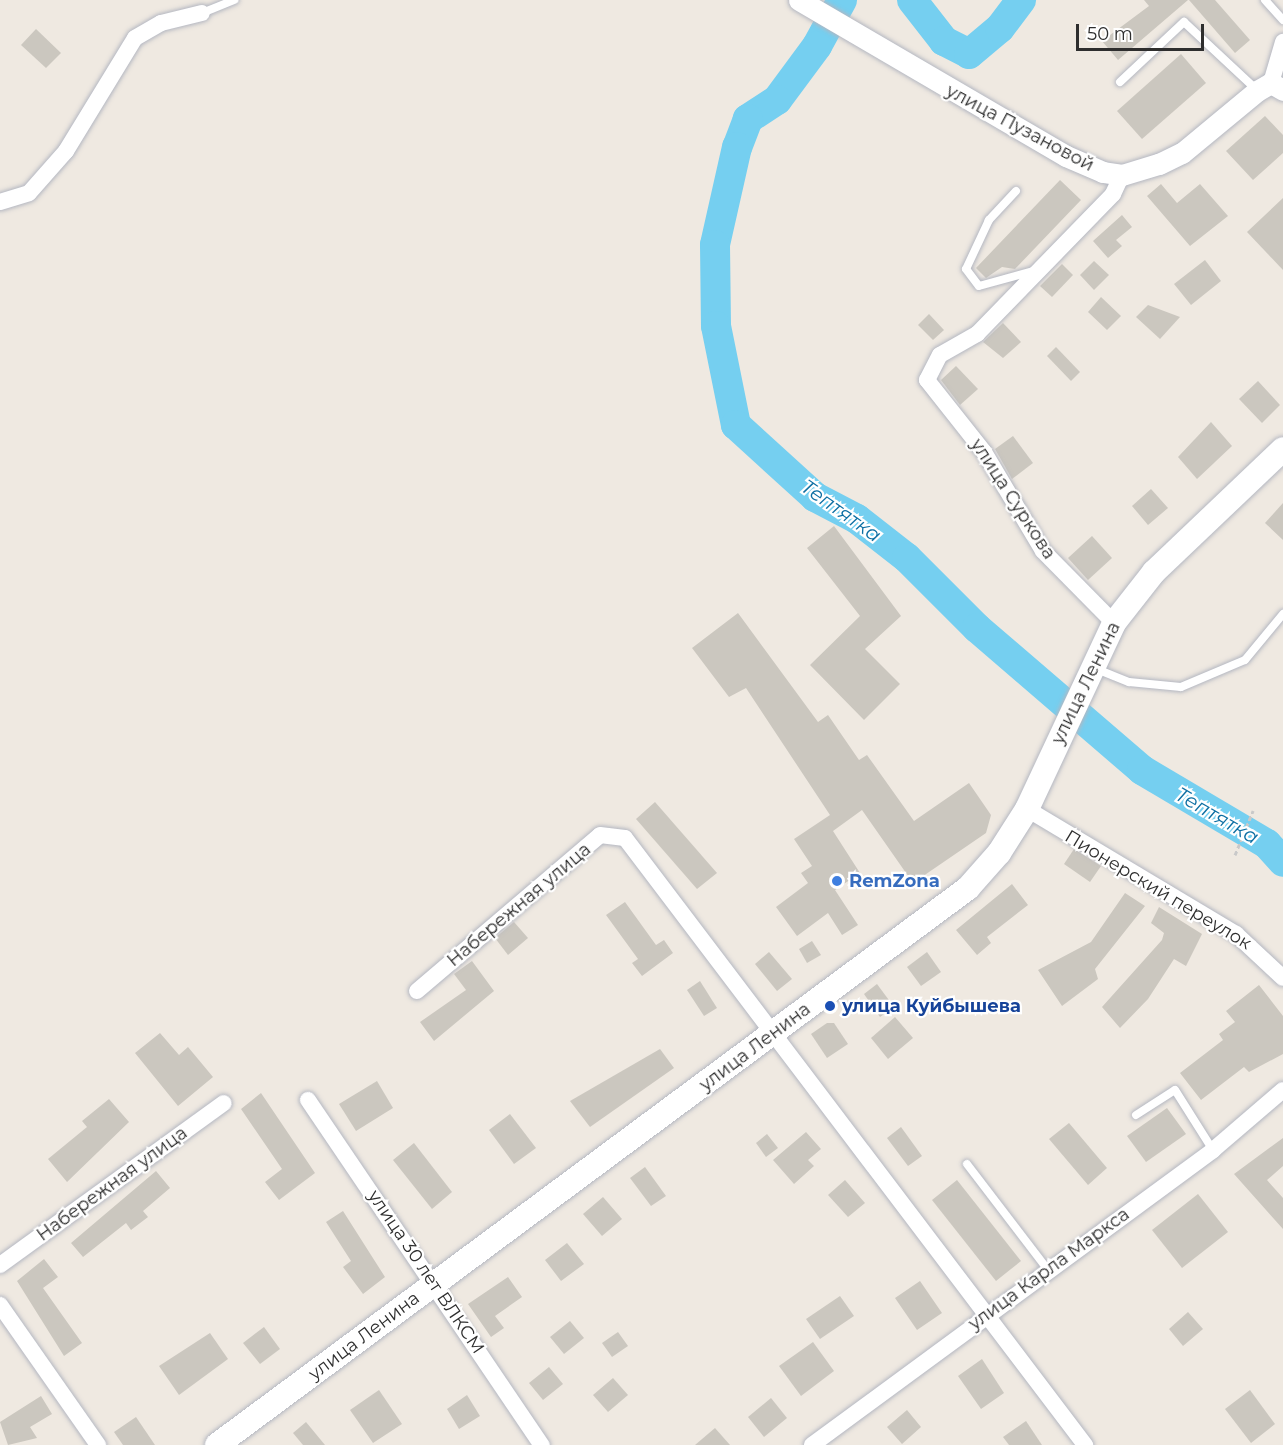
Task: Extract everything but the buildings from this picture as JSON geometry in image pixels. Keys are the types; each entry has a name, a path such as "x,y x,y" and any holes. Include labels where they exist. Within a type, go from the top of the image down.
{"main road":[{"name":"улица Ленина","path":"217,1445 968,888 999,853 1027,809 1088,673 1114,623 1154,572 1283,449"}],"street":[{"name":"улица Пузановой","path":"799,0 854,36 1066,156 1122,175"},
{"path":"0,202 29,193 66,151 135,38 161,23 202,13"},
{"path":"1041,268 1113,194 1122,175 1182,153 1270,88 1283,42"},
{"name":"улица Суркова","path":"1041,268 977,334 940,355 927,380 984,452 1043,550 1114,623"},
{"name":"Пионерский переулок","path":"1027,809 1236,934 1283,978"},
{"name":"Набережная улица","path":"417,991 600,835 625,838 775,1032"},
{"path":"775,1032 1085,1445"},
{"name":"улица Карла Маркса","path":"812,1445 1213,1150 1283,1090"},
{"name":"улица 30 лет ВЛКСМ","path":"308,1100 436,1282 542,1445"},
{"name":"Набережная улица","path":"0,1265 224,1103"},
{"path":"0,1305 98,1445"}],"lane":[{"path":"202,13 234,0"},
{"path":"1265,0 1283,20"},
{"path":"1120,82 1184,22 1270,88"},
{"path":"1016,191 989,220 966,269 979,286 986,286 1041,268"},
{"path":"1088,673 1129,682 1181,687 1245,660 1283,614"},
{"path":"1136,1115 1175,1090 1213,1150"},
{"path":"967,1164 1048,1270"}],"path":[{"path":"1235,855 1253,811"}],"waterway":[{"name":"Тептятка","path":"842,0 817,46 777,100 748,119 737,147 715,245 716,326 736,425 815,497 857,519 907,558 977,628 1142,770 1267,844 1283,862"},
{"name":"Тептятка","path":"912,0 944,41 969,54 1000,28 1021,0"}],"place":[{"name":"RemZona","path":"837,881"},
{"name":"улица Куйбышева","path":"830,1006"}]}
